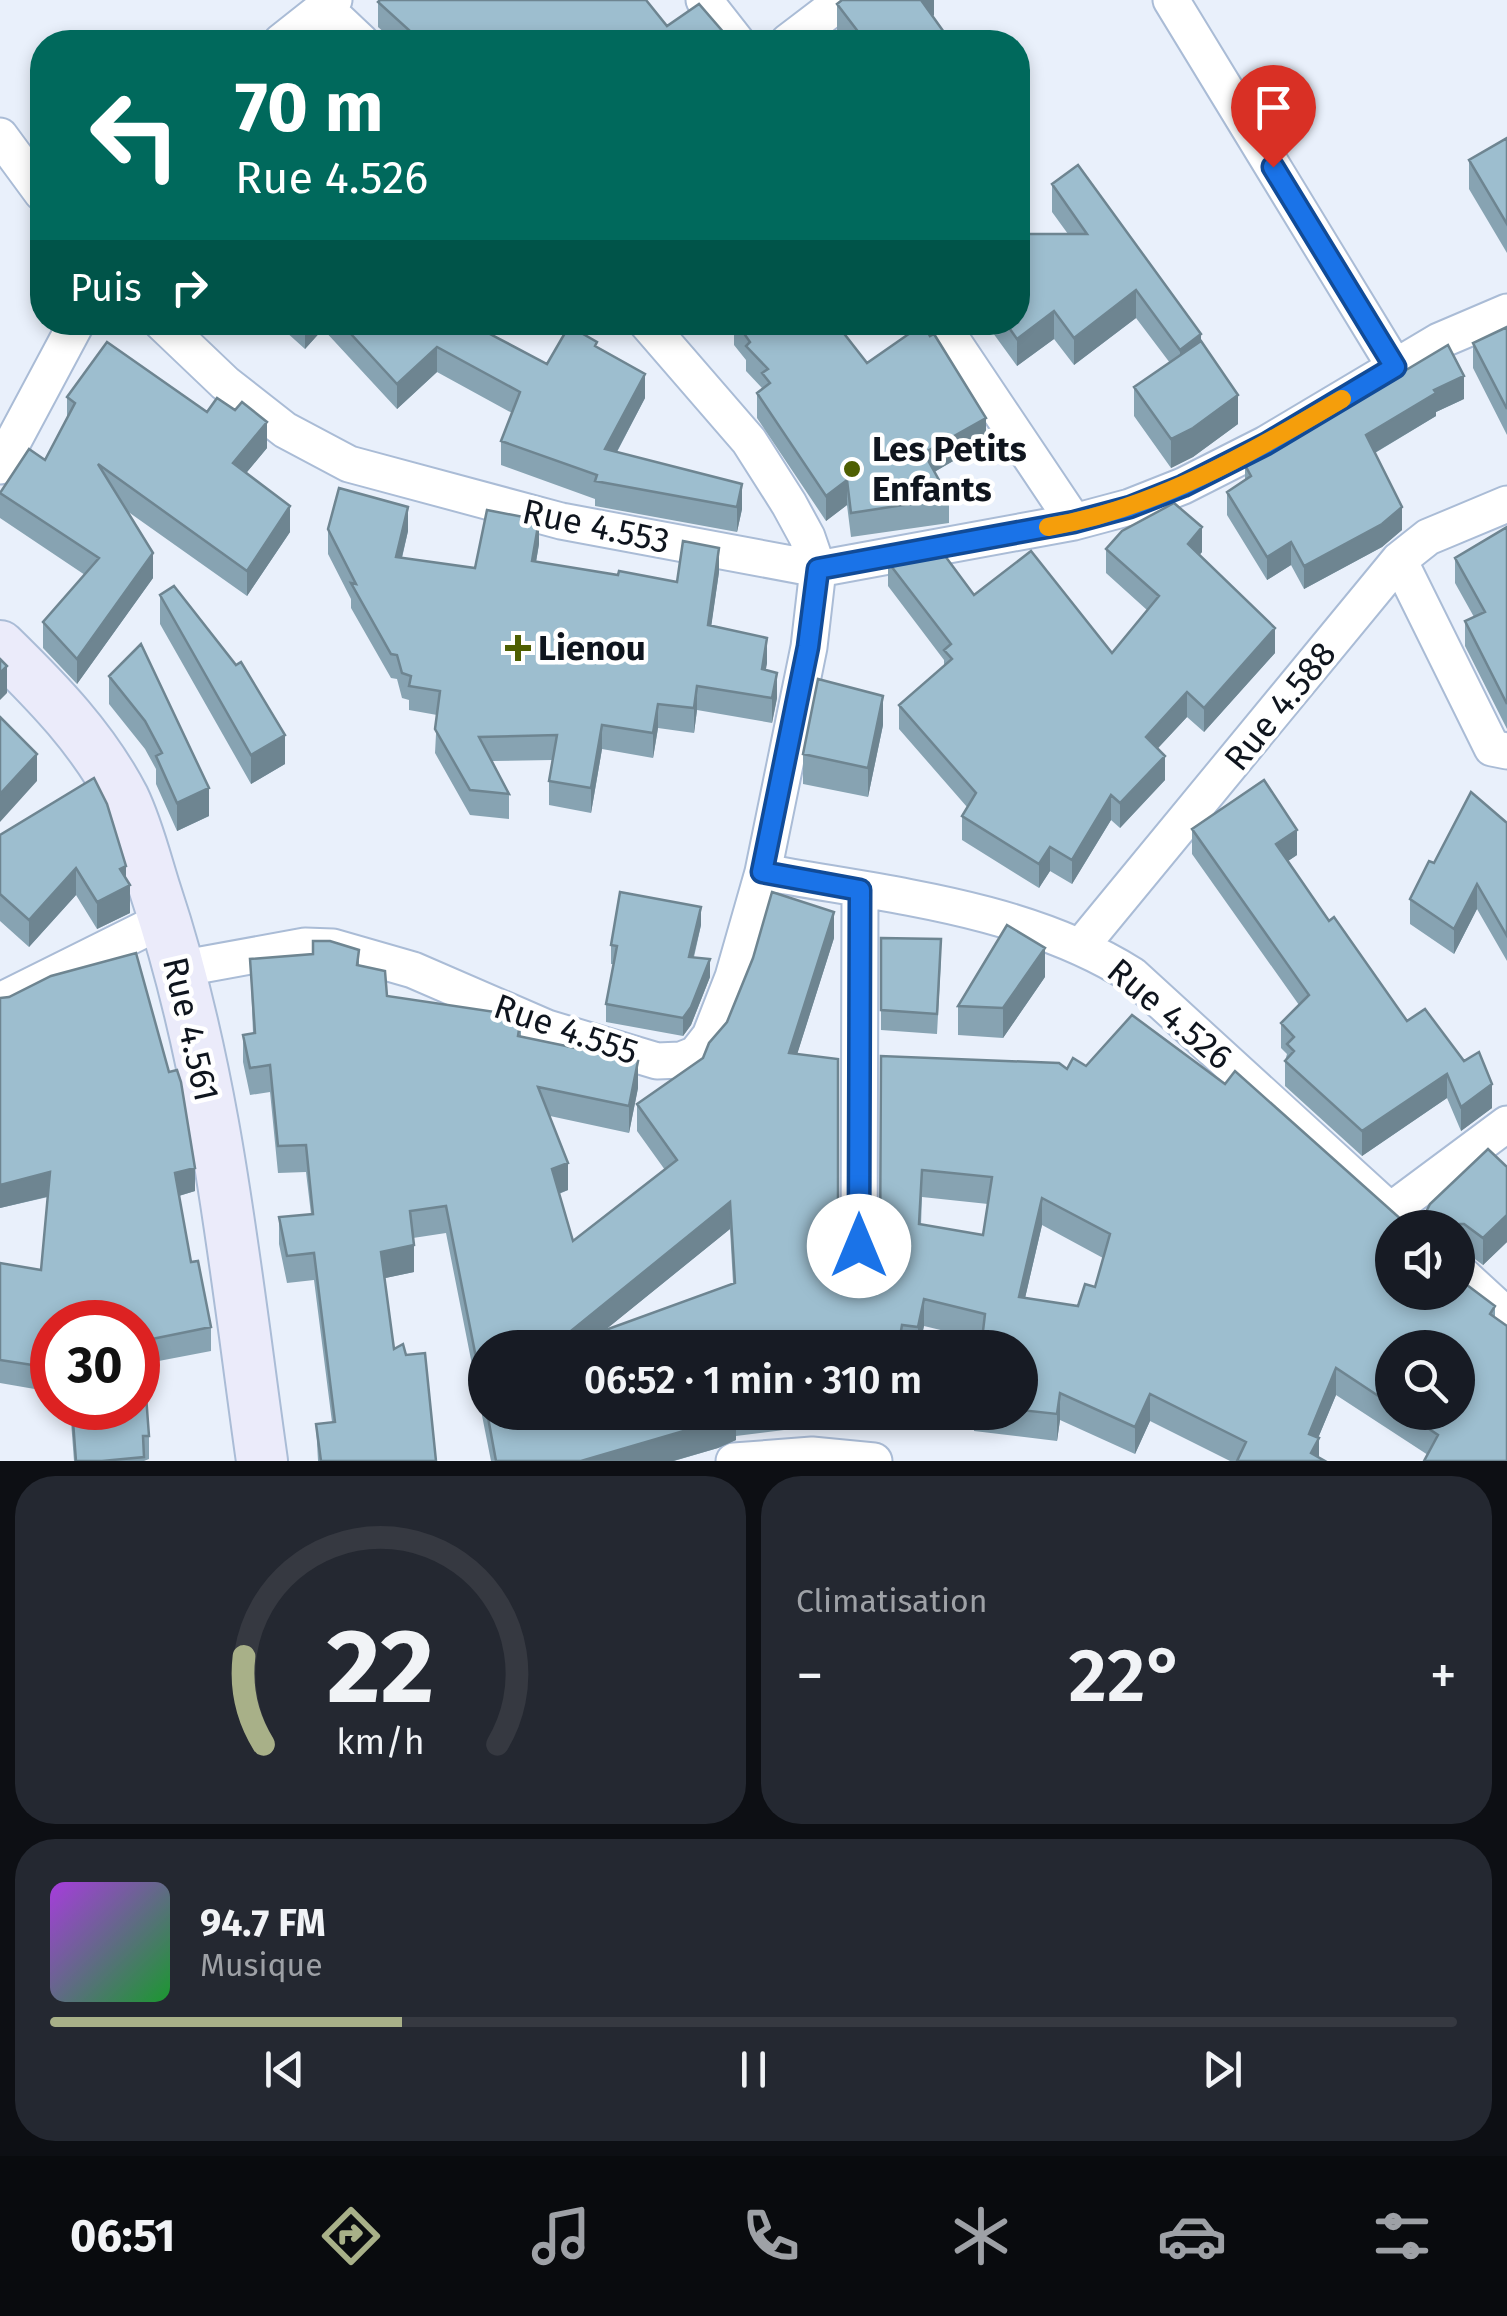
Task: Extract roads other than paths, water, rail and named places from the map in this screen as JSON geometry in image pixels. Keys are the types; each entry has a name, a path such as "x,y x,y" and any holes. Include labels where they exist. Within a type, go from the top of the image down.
{"main road":[{"name":"Rue 4.561","path":"0,646 59,704 96,750 126,802 164,919 179,969 223,1186 262,1461"}],"street":[{"path":"704,0 728,30"},
{"path":"803,30 842,0"},
{"path":"1171,0 1395,367"},
{"path":"296,30 329,4 350,30"},
{"path":"0,136 30,177"},
{"name":"Rue 4.553","path":"176,335 285,430 349,464 561,521 818,569 1074,522 1130,507 1183,486 1266,444 1439,341 1507,312"},
{"path":"0,466 70,335"},
{"name":"Rue 4.555","path":"179,969 305,946 333,947 413,970 547,1028 657,1061 681,1060 696,1054 710,1036 733,977 762,872 812,628 818,569 790,504 749,442 657,335"},
{"path":"949,335 1074,522"},
{"name":"Rue 4.588","path":"1082,945 1399,560 1428,537 1507,504"},
{"path":"1399,560 1492,748 1507,751"},
{"name":"Rue 4.526","path":"762,872 984,914 1082,945 1132,975 1389,1210"},
{"path":"859,1285 860,890"},
{"path":"0,1000 164,919"},
{"path":"1409,1210 1507,1124"},
{"path":"1475,1287 1507,1316"},
{"path":"734,1461 812,1455 874,1461"}],"place":[{"name":"Les Petits Enfants","path":"852,469"},
{"name":"Lienou","path":"518,648"}]}
